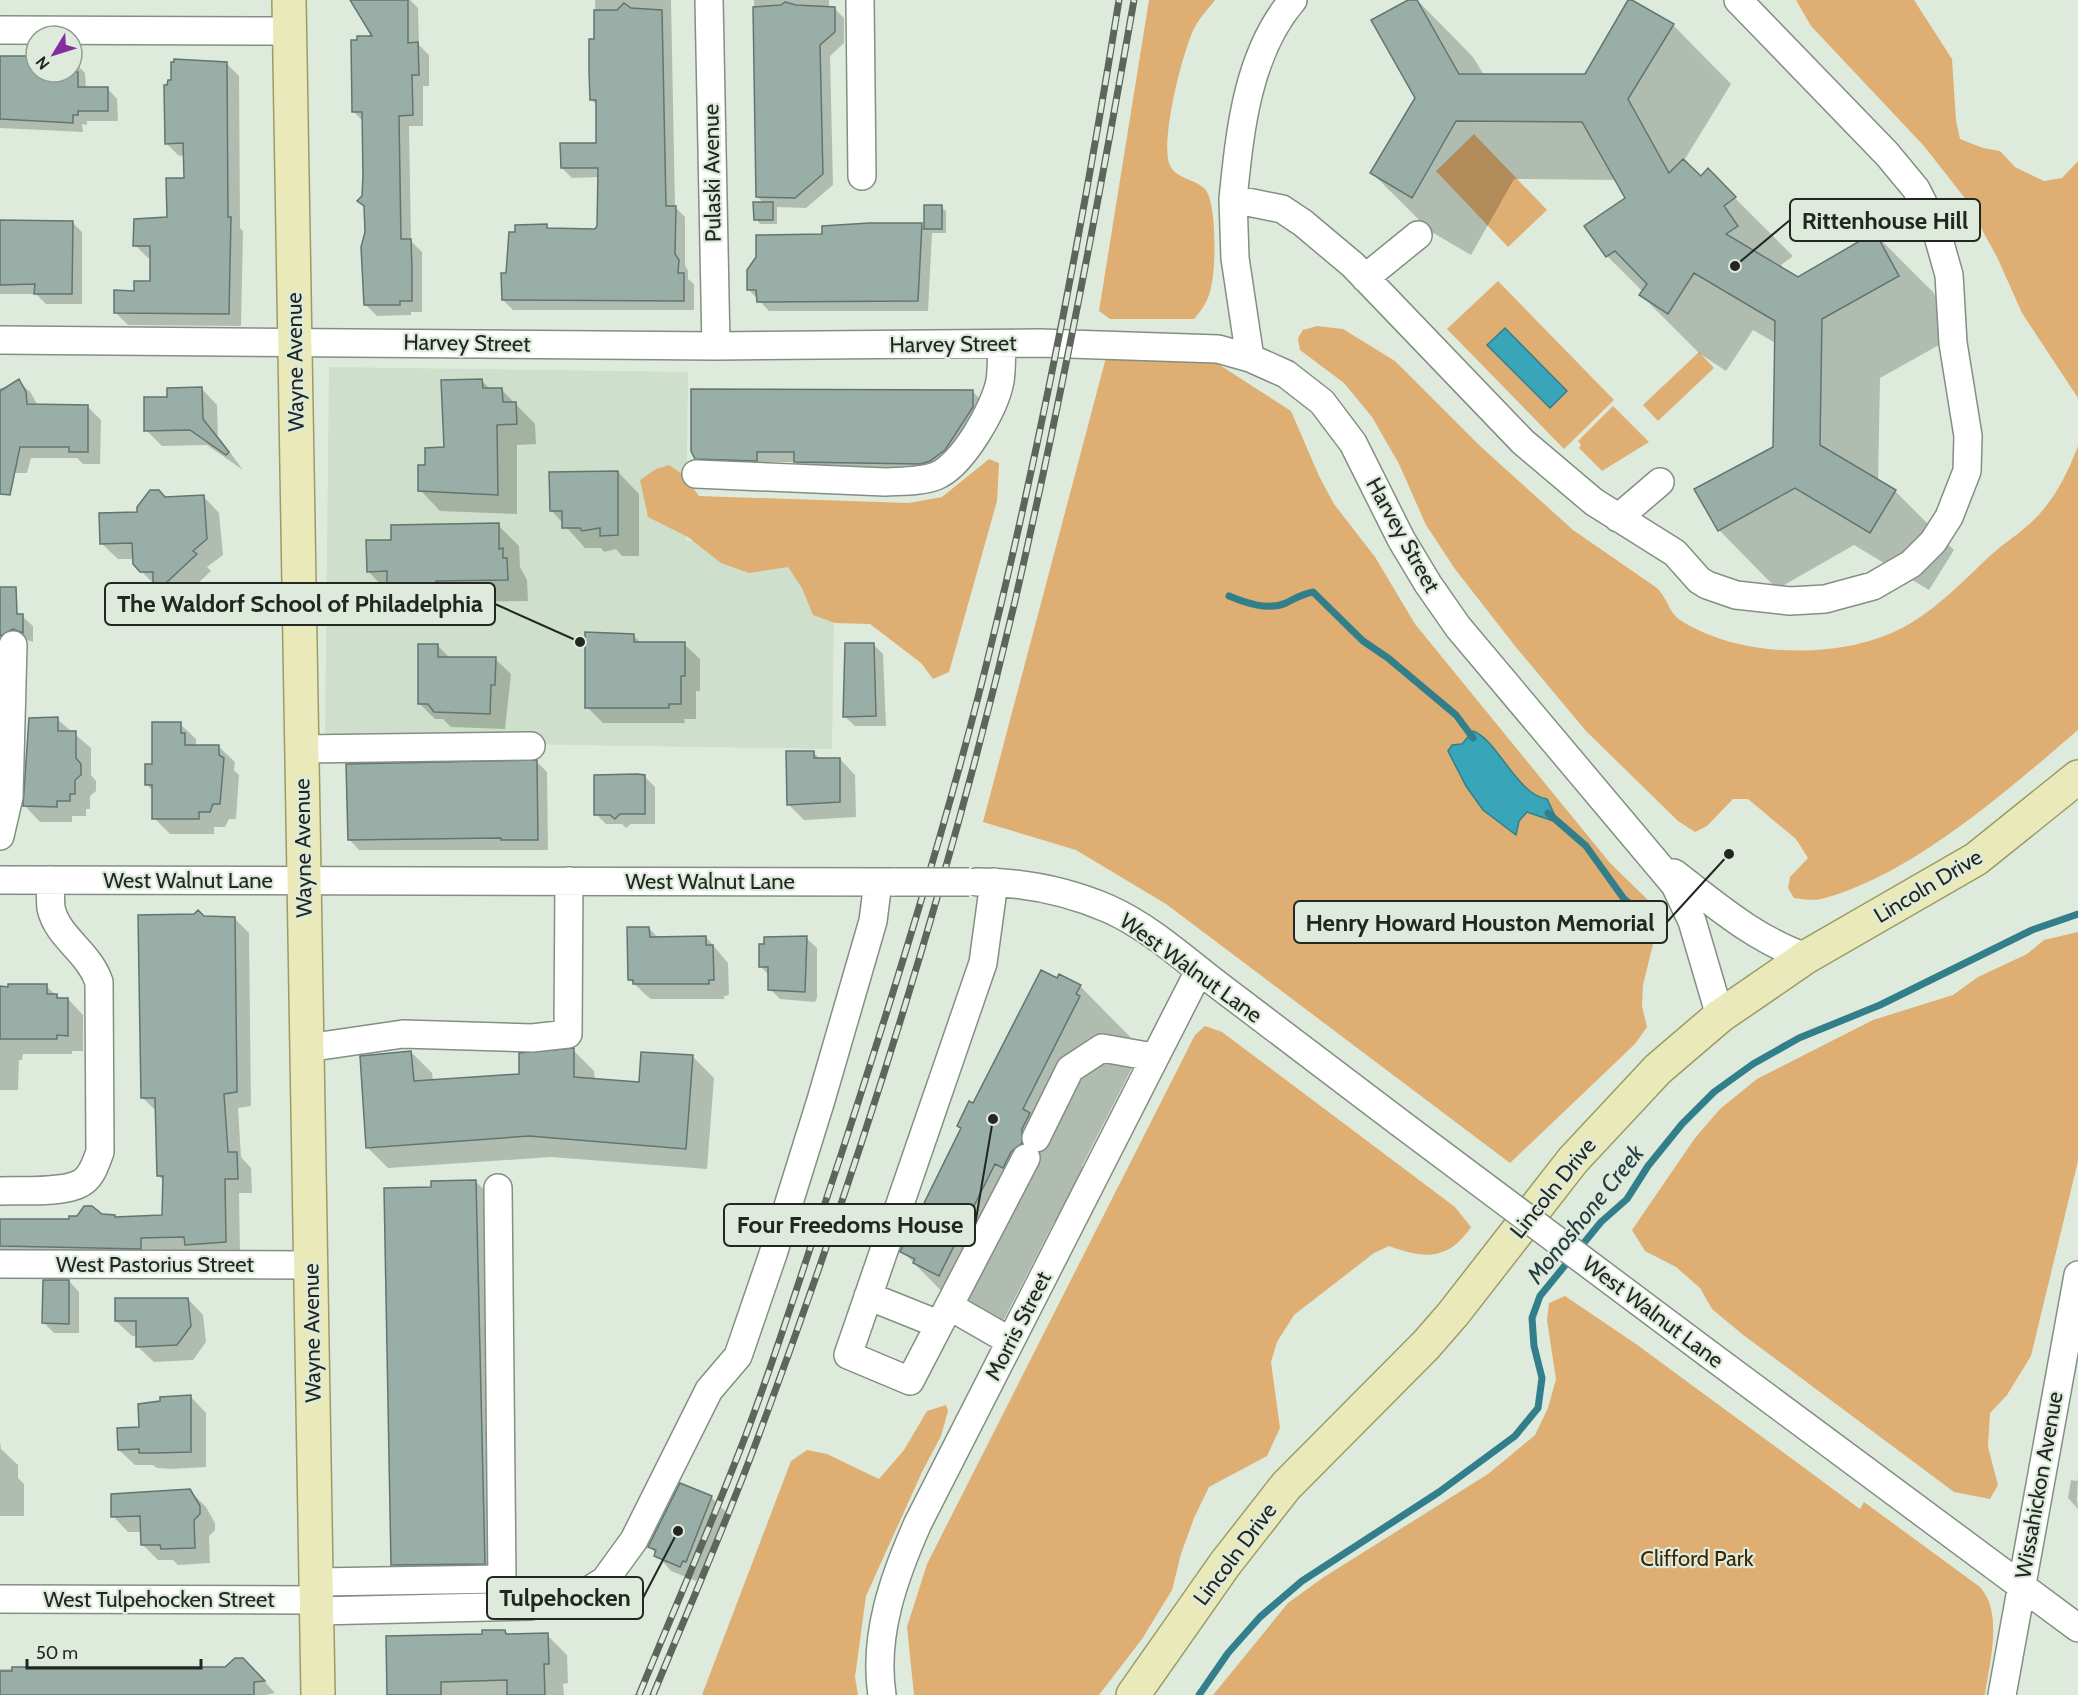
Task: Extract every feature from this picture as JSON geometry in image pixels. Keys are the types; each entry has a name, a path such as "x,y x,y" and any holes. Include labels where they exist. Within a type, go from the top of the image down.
{"main road":[{"name":"Wayne Avenue","path":"289,16 318,1695"},
{"name":"Lincoln Drive","path":"1133,1695 1225,1564 1286,1486 1446,1322 1606,1122 1658,1069 1720,1016 1806,957 1976,859 2075,776"}],"street":[{"name":"Pulaski Avenue","path":"709,0 716,346"},
{"path":"860,0 862,176"},
{"path":"1250,358 1235,258 1233,199 1242,125 1258,63 1272,32 1293,0"},
{"path":"1233,199 1282,209 1303,223 1365,279 1523,442 1618,519 1675,553 1699,580 1717,590 1772,600 1825,599 1873,585 1899,572 1921,555 1949,517 1966,471 1968,436 1953,343 1949,275 1928,208 1916,189 1887,154 1738,0"},
{"path":"0,30 289,16"},
{"path":"1365,279 1418,235"},
{"name":"Harvey Street","path":"0,340 716,346 1002,344 1192,346 1218,349 1250,358 1301,384 1338,422 1353,443 1401,539 1428,584 1458,627 1656,860 1684,899 1708,969 1720,1016"},
{"path":"696,474 885,482 916,481 936,476 956,462 977,433 1000,382 1002,344"},
{"path":"1618,519 1660,482"},
{"path":"0,836 9,797 13,645"},
{"path":"302,749 531,746"},
{"name":"Harvey Street","path":"1656,860 1748,929 1773,944 1806,957"},
{"name":"West Walnut Lane","path":"0,880 982,882 1057,891 1112,910 1134,923 1199,971 2078,1628"},
{"path":"0,1191 73,1187 85,1180 94,1168 100,1152 99,982 94,967 55,919 51,907 50,880"},
{"path":"307,1048 403,1034 532,1038 567,1034 568,881"},
{"path":"317,1598 530,1606 577,1598 605,1580 620,1561 644,1520 709,1390 738,1356 773,1254 873,921 887,882"},
{"path":"982,882 983,963 848,1355 910,1381 1070,1069 1102,1048 1153,1057"},
{"name":"Morris Street","path":"882,1695 882,1630 903,1555 1153,1057 1199,971"},
{"path":"317,1598 502,1579 498,1188"},
{"name":"West Pastorius Street","path":"0,1264 311,1265"},
{"name":"Wissahickon Avenue","path":"2002,1695 2078,1275"},
{"path":"868,1296 944,1315 1010,1341"},
{"name":"West Tulpehocken Street","path":"0,1599 317,1598"}],"shaded area":[{"path":"329,367 688,372 686,541 835,543 832,749 325,741"}],"green space":[{"path":"1149,0 1215,0 1198,22 1185,52 1168,134 1167,151 1172,168 1180,175 1201,185 1209,196 1212,207 1213,278 1207,300 1194,319 1110,319 1099,311"},
{"path":"1796,0 1914,0 1952,59 1956,120 1960,139 1983,148 2000,151 2015,167 2044,181 2062,178 2078,161 2078,398 2022,313 1997,257 1964,197 1924,146 1811,26"},
{"path":"1474,134 1547,210 1508,247 1436,171"},
{"path":"1498,281 1614,400 1564,449 1447,329"},
{"path":"1317,326 1343,329 1395,361 1480,446 1573,530 1657,588 1673,614 1680,620 1704,633 1761,648 1822,650 1852,645 1879,638 1916,620 1939,603 1992,554 2036,518 2058,489 2078,446 2078,730 1990,804 1889,872 1855,888 1818,900 1794,898 1788,888 1790,877 1808,858 1796,839 1748,799 1733,799 1707,826 1695,832 1678,821 1586,731 1515,646 1455,569 1426,525 1399,464 1372,417 1344,383 1300,350 1298,338 1303,330"},
{"path":"1108,350 1215,362 1291,411 1319,476 1334,504 1375,557 1415,624 1610,863 1650,902 1657,928 1643,985 1642,1006 1647,1027 1635,1044 1510,1163 1166,904 1076,850 983,822"},
{"path":"1699,352 1714,368 1658,421 1643,405"},
{"path":"1613,406 1649,442 1602,471 1579,448 1581,445 1578,441"},
{"path":"989,459 999,463 997,501 949,672 933,679 921,663 870,624 835,623 813,615 802,588 788,567 749,573 721,563 688,537 648,517 640,480 656,469 669,465 684,475 699,496 909,503 942,497"},
{"path":"2078,932 2078,1161 2031,1356 2007,1395 1990,1413 1988,1447 1998,1485 1990,1499 1954,1492 1742,1334 1712,1309 1700,1288 1676,1267 1645,1251 1632,1230 1695,1138 1720,1109 1757,1079 1873,1020 1953,995 1978,977 2027,954 2044,940"},
{"path":"1205,1026 1222,1032 1455,1207 1471,1227 1453,1246 1434,1254 1424,1255 1389,1246 1374,1253 1294,1315 1277,1342 1271,1362 1280,1428 1267,1456 1209,1487 1194,1518 1181,1554 1172,1590 1142,1639 1099,1695 914,1695 907,1627 927,1564 1195,1035"},
{"name":"Clifford Park","path":"1565,1296 1636,1344 1860,1509 1864,1502 1980,1587 1987,1598 1993,1625 1992,1654 1985,1695 1213,1695 1288,1603 1324,1577 1488,1474 1535,1435 1548,1408 1556,1379 1547,1320 1549,1303"},
{"path":"946,1405 948,1411 941,1436 922,1472 866,1596 855,1677 858,1695 702,1695 791,1461 807,1450 827,1454 879,1479 904,1450 927,1411"}],"water":[{"path":"1505,328 1567,391 1550,408 1487,345"},
{"path":"1473,731 1490,744 1526,788 1547,799 1556,818 1553,821 1527,812 1519,821 1516,835 1483,810 1466,786 1448,751 1452,745 1462,744"}],"building":[{"path":"350,0 408,0 408,43 418,42 419,75 412,75 413,115 399,116 401,239 411,239 412,268 412,301 400,301 400,305 364,305 361,247 365,232 364,206 357,201 362,196 362,112 352,112 351,40 357,40 357,36 372,36"},
{"path":"1408,0 1417,0 1459,74 1585,74 1628,0 1632,0 1674,24 1628,99 1669,173 1683,159 1701,176 1708,168 1736,197 1724,206 1738,226 1726,234 1798,277 1875,232 1899,276 1822,319 1820,445 1896,490 1870,533 1795,488 1718,531 1694,489 1773,447 1775,321 1694,273 1668,314 1639,295 1647,284 1615,251 1606,257 1584,226 1625,198 1582,122 1456,121 1412,198 1370,173 1415,98 1371,20"},
{"path":"785,2 796,5 835,7 835,32 820,45 823,174 795,198 756,197 753,7 781,5"},
{"path":"624,3 631,8 662,10 666,206 676,206 675,254 679,260 678,273 684,273 684,301 502,300 501,273 506,273 509,232 515,232 515,225 547,224 547,228 595,229 597,226 598,168 561,168 560,143 596,143 596,100 590,100 589,71 589,39 594,39 594,10 617,10"},
{"path":"0,56 24,56 24,84 78,84 78,87 108,87 108,111 78,111 78,115 73,115 73,123 0,119"},
{"path":"174,59 227,62 228,217 231,217 229,314 114,313 114,290 134,291 134,281 150,281 150,246 133,246 134,219 167,217 166,178 184,178 183,143 165,144 164,85 171,80 171,62 174,62"},
{"path":"753,202 773,202 773,220 754,220"},
{"path":"924,205 942,205 942,229 924,229"},
{"path":"0,220 73,221 72,294 34,294 35,284 0,285"},
{"path":"922,223 918,301 757,302 756,290 747,290 747,270 756,257 756,235 822,234 822,226"},
{"path":"19,379 26,392 27,404 88,405 88,452 69,452 69,447 20,447 10,495 0,494 0,391"},
{"path":"482,379 483,388 502,388 503,402 516,402 517,424 497,425 498,495 418,491 418,465 425,465 425,448 444,447 441,380"},
{"path":"202,387 203,419 229,452 226,455 190,430 144,431 144,397 167,397 167,388"},
{"path":"691,389 973,390 973,407 945,450 930,461 921,464 794,462 794,452 757,452 757,461 695,459 691,451"},
{"path":"618,471 618,535 600,536 600,528 582,531 580,528 562,528 562,511 550,511 549,472"},
{"path":"150,490 159,490 165,497 204,495 207,539 193,551 197,554 153,595 153,572 140,572 133,564 132,543 100,544 99,513 137,512 137,507"},
{"path":"499,523 499,549 503,548 503,558 507,558 508,580 436,581 436,595 387,596 387,571 367,572 366,540 391,540 391,525"},
{"path":"0,587 16,587 17,614 23,614 23,633 13,629 0,636"},
{"path":"585,632 634,634 634,642 685,642 685,676 681,676 681,704 669,704 669,708 585,708"},
{"path":"845,643 874,643 876,716 843,717"},
{"path":"418,644 438,644 438,657 496,657 495,685 491,685 490,714 434,712 428,704 418,704"},
{"path":"58,717 58,731 76,731 76,758 81,764 81,775 75,780 75,794 70,794 70,801 57,801 57,807 23,806 29,718"},
{"path":"152,722 181,722 181,733 185,733 185,745 219,745 219,755 224,758 220,804 213,804 210,812 199,812 199,819 152,819 152,785 145,785 145,764 152,764"},
{"path":"786,751 814,751 814,758 840,758 840,802 787,805"},
{"path":"537,760 538,840 501,840 501,838 348,840 346,764"},
{"path":"594,775 645,775 645,814 620,814 615,819 610,815 594,815"},
{"path":"198,910 204,916 235,917 237,1092 224,1094 228,1152 237,1152 238,1179 225,1179 226,1242 185,1245 184,1237 141,1238 141,1249 0,1246 0,1219 69,1219 69,1216 77,1216 84,1206 92,1206 102,1214 115,1215 115,1217 162,1215 163,1176 157,1176 155,1098 141,1098 138,915 194,914"},
{"path":"627,927 649,927 650,937 706,936 706,945 713,945 714,980 709,980 709,984 633,984 633,980 628,980"},
{"path":"807,936 805,992 768,990 768,967 759,967 759,944 764,944 764,937"},
{"path":"1041,970 1057,978 1059,974 1081,985 1076,994 1080,996 1023,1109 1030,1113 1022,1129 1022,1143 1011,1152 1003,1168 995,1164 939,1276 913,1263 915,1259 900,1252 961,1128 957,1126 969,1101 973,1103"},
{"path":"8,984 47,984 47,994 57,994 57,998 68,998 68,1036 57,1035 57,1039 0,1039 0,986 8,987"},
{"path":"574,1048 574,1077 639,1082 641,1052 693,1055 686,1149 529,1136 366,1148 360,1056 411,1051 414,1081 519,1074 519,1053"},
{"path":"476,1180 485,1564 391,1565 384,1188 431,1187 431,1181"},
{"path":"43,1280 69,1280 69,1324 42,1323"},
{"path":"115,1298 188,1298 191,1326 177,1345 136,1347 136,1321 115,1321"},
{"path":"191,1395 191,1452 139,1453 139,1449 118,1450 117,1428 139,1427 138,1404 160,1401 160,1397"},
{"path":"680,1483 712,1496 686,1562 683,1561 680,1567 654,1556 656,1550 648,1547"},
{"path":"190,1489 200,1506 200,1514 194,1520 195,1548 161,1549 160,1545 141,1545 140,1516 111,1517 111,1494"},
{"path":"482,1630 505,1630 506,1634 548,1633 549,1664 544,1664 545,1695 507,1695 507,1680 441,1682 441,1695 387,1695 386,1636 482,1634"},
{"path":"235,1658 243,1658 265,1681 254,1682 254,1695 0,1695 0,1671 12,1671 12,1667 225,1667"}],"waterway":[{"path":"1229,596 1250,603 1272,606 1313,592 1363,641 1388,658 1456,715 1473,738"},
{"path":"1548,813 1586,846 1624,899 1635,908 1651,910"},
{"name":"Monoshone Creek","path":"1578,1250 1601,1222 1627,1199 1648,1166 1682,1124 1714,1092 1753,1064 1799,1038 1880,1005 2032,930 2078,914"},
{"name":"Monoshone Creek","path":"1199,1695 1228,1653 1260,1617 1302,1581 1439,1492 1515,1436 1538,1408 1542,1378 1534,1346 1532,1318 1540,1296 1571,1258"}],"railway":[{"path":"639,1695 734,1465 772,1363 880,1035 953,792 1005,587 1042,420 1091,169 1119,0"},
{"path":"653,1695 732,1504 795,1337 866,1129 961,814 1015,601 1048,451 1079,301 1134,0"}],"place":[{"name":"Rittenhouse Hill","path":"1735,266"},
{"name":"The Waldorf School of Philadelphia","path":"580,642"},
{"name":"Henry Howard Houston Memorial","path":"1729,854"},
{"name":"Four Freedoms House","path":"993,1119"},
{"name":"Tulpehocken","path":"678,1531"}]}
